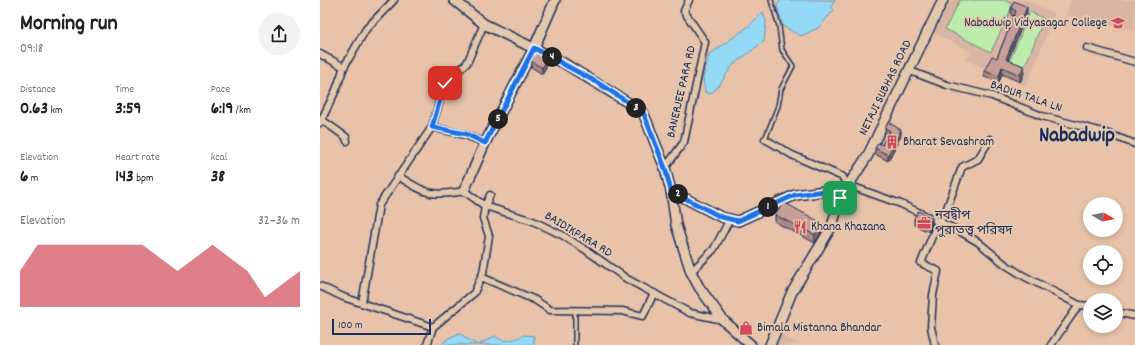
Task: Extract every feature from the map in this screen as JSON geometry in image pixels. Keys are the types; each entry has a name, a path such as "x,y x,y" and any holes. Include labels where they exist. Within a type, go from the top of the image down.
{"main road":[{"path":"454,0 484,24 534,48 598,83 643,112 665,168 671,191 676,225 691,272 698,287 723,320 751,345"},
{"path":"464,191 485,143 534,48 555,0"},
{"name":"NETAJI SUBHAS ROAD","path":"770,345 792,292 832,226 840,198 846,184 868,155 910,71 943,0"},
{"path":"671,191 721,217 738,221 795,195 840,189 846,184"}],"street":[{"path":"347,141 346,137 321,122 336,90 344,67 366,29 394,0"},
{"name":"BANERJEE PARA RD","path":"665,168 684,142 705,42 684,11 689,0"},
{"path":"362,303 379,205 432,127 445,83 467,63 484,24"},
{"path":"1087,48 1135,63 1135,67"},
{"path":"320,54 344,67"},
{"name":"BADUR TALA LN","path":"910,71 947,84 992,96 1042,116 1103,132 1135,144"},
{"path":"432,127 466,134 485,143"},
{"path":"765,139 792,155 843,177 846,184 901,204 939,221 978,242 1006,265 1022,275 1083,305"},
{"path":"934,345 931,327 933,295 938,271 921,263 939,221 944,216 962,167 978,159 990,139"},
{"path":"398,176 422,191 440,195 464,191"},
{"name":"BAIDIKPARA RD","path":"464,191 485,206 533,221 562,235 627,279 690,313 723,320"},
{"path":"427,345 433,326 474,293 482,277 489,236 483,218 485,206 490,196"},
{"path":"691,272 714,250 730,219"},
{"path":"482,277 535,300 550,310 622,311 643,316 654,293"},
{"path":"320,286 362,303 433,326"},
{"path":"1052,345 1080,305"},
{"path":"1123,313 1135,316"}],"lane":[{"path":"765,139 778,106 781,89 793,66 782,50 779,26 771,0"},
{"path":"575,310 575,345"}],"shaded area":[{"path":"951,0 1026,0 1055,14 1026,86 966,60 971,52 934,33"},
{"name":"Nabadwip Vidyasagar College","path":"1071,0 1135,0 1135,30 1066,15"},
{"path":"779,334 801,345 775,345"}],"green space":[{"path":"960,0 1005,0 1013,5 991,52 945,29"},
{"path":"1030,12 1044,19 1023,71 1008,65"}],"water":[{"path":"781,0 835,0 831,7 834,10 818,28 801,36 783,26 777,5"},
{"path":"763,12 766,22 764,41 732,66 718,87 710,94 705,92 703,77 709,55 749,26"},
{"path":"459,333 477,345 442,345 447,339"},
{"path":"524,335 534,336 534,345 478,345 495,336 506,341 513,340"}],"building":[{"path":"1014,1 1027,7 1006,59 1024,66 1020,75 1002,67 999,76 984,71 992,56 997,58 1016,11 1011,8"},
{"path":"536,50 549,56 542,68 531,61"},
{"path":"888,122 901,130 888,155 875,148 878,143 882,145 890,131 885,128"},
{"path":"783,202 822,223 815,235 775,215"},
{"path":"918,211 932,218 929,226 914,219"}],"place":[{"name":"Nabadwip Vidyasagar College","path":"1118,23"},
{"name":"Bharat Sevashram","path":"892,142"},
{"name":"নবদ্বীপ পুরাতত্ত্ব পরিষদ","path":"924,223"},
{"name":"Khana Khazana","path":"800,227"},
{"name":"Bimala Mistanna Bhandar","path":"746,328"}],"district":[{"name":"Nabadwip","path":"1077,137"}],"route":[{"path":"445,83 432,127 454,133 466,134 485,143 534,48 598,83 643,112 665,168 671,191 721,217 738,221 758,213 774,203 795,195 840,189 848,185 840,198"}]}
